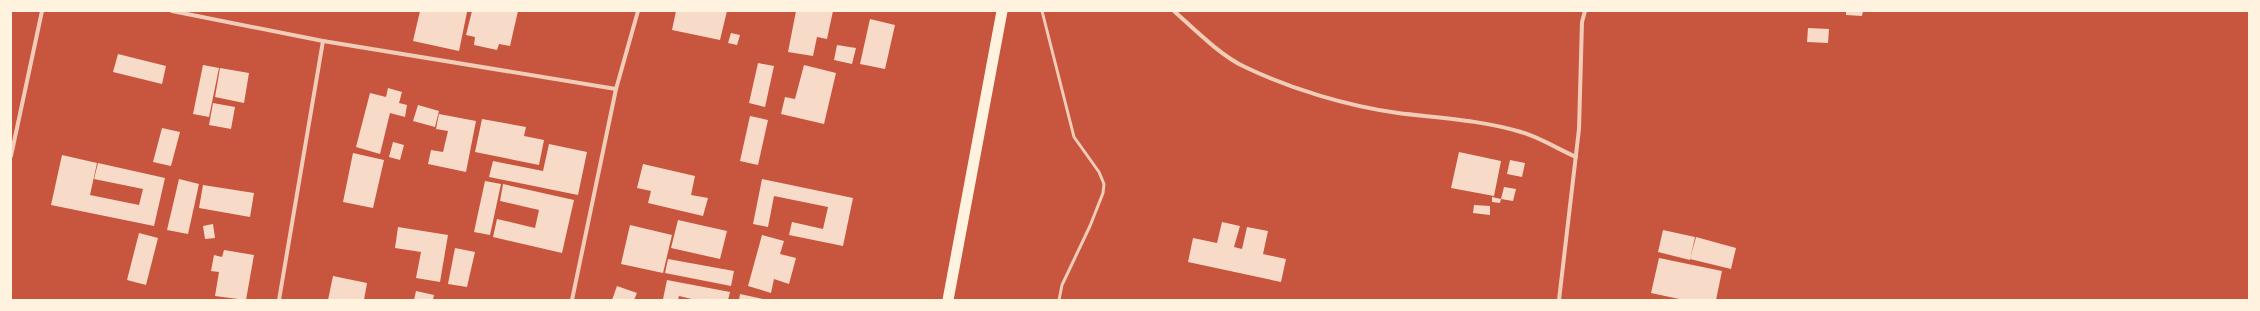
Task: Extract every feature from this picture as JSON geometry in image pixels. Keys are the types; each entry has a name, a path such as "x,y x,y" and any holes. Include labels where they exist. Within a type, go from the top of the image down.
{"highway":[{"path":"948,300 1002,11"}],"street":[{"path":"11,156 42,11"},
{"path":"172,11 323,41 616,89"},
{"path":"572,300 616,89 638,11"},
{"path":"1174,11 1202,37 1244,67 1286,83 1336,101 1397,113 1462,119 1522,132 1576,157"},
{"path":"1559,300 1579,129 1582,22 1585,11"},
{"path":"279,300 323,41"}],"lane":[{"path":"1042,11 1074,137 1099,172 1104,184 1103,193 1062,285 1059,300"}],"building":[{"path":"420,11 467,12 459,51 413,41"},
{"path":"472,11 518,11 510,46 499,44 497,50 474,45 475,37 466,35"},
{"path":"676,11 727,11 720,40 672,30"},
{"path":"796,11 833,11 827,39 817,37 813,56 788,52"},
{"path":"1846,11 1863,11 1862,16 1846,15"},
{"path":"870,19 895,25 885,69 860,64"},
{"path":"1808,28 1829,29 1828,43 1807,42"},
{"path":"731,33 740,35 737,45 728,43"},
{"path":"837,45 856,48 852,64 834,60"},
{"path":"118,54 166,66 162,84 113,72"},
{"path":"758,63 774,66 765,107 749,103"},
{"path":"203,65 219,68 209,117 193,114"},
{"path":"804,65 836,73 824,124 781,114 785,97 795,99"},
{"path":"220,68 249,73 244,103 215,97"},
{"path":"388,88 402,92 399,103 407,105 405,117 390,113 380,154 356,147 370,93 386,97"},
{"path":"213,103 235,107 231,129 209,125"},
{"path":"418,105 439,111 435,127 413,121"},
{"path":"439,114 476,121 466,172 428,164 431,150 443,152 448,131 436,129"},
{"path":"750,116 768,120 758,165 740,161"},
{"path":"482,119 526,127 524,136 544,140 539,165 475,152"},
{"path":"162,128 180,132 171,166 153,162"},
{"path":"393,142 404,145 400,160 389,157"},
{"path":"549,144 587,152 578,195 489,177 493,161 543,171"},
{"path":"1459,152 1501,161 1494,196 1451,188"},
{"path":"353,153 384,160 373,208 343,202"},
{"path":"62,155 97,163 90,195 139,205 143,189 94,179 98,163 165,178 154,226 51,205"},
{"path":"1510,160 1525,163 1522,177 1507,174"},
{"path":"643,164 695,176 691,195 708,198 703,216 648,203 651,191 637,188"},
{"path":"179,179 199,184 188,234 167,230"},
{"path":"762,179 853,198 843,246 789,235 792,222 823,229 828,207 774,196 768,227 753,224"},
{"path":"485,181 501,184 490,235 474,232"},
{"path":"503,184 574,200 562,253 493,237 497,219 535,228 539,210 500,201"},
{"path":"203,185 254,193 250,217 199,208"},
{"path":"1504,187 1516,189 1513,201 1501,199"},
{"path":"1492,197 1501,199 1500,203 1492,202"},
{"path":"1474,205 1490,206 1490,215 1473,213"},
{"path":"678,220 727,231 720,259 671,248"},
{"path":"1222,222 1240,226 1234,247 1242,249 1247,227 1268,231 1263,254 1286,259 1281,282 1188,262 1193,238 1217,243"},
{"path":"213,224 215,238 205,239 203,226"},
{"path":"630,225 672,235 663,273 621,264"},
{"path":"398,227 448,235 440,282 416,278 421,252 395,248"},
{"path":"1663,230 1695,237 1690,260 1658,252"},
{"path":"139,233 158,238 146,285 127,280"},
{"path":"762,235 784,241 780,254 796,258 789,284 774,279 771,293 748,286"},
{"path":"1696,237 1736,248 1731,269 1690,259"},
{"path":"455,248 475,252 467,287 448,284"},
{"path":"224,250 254,255 246,300 215,296 219,272 211,271 214,255 222,257"},
{"path":"1659,258 1722,271 1716,300 1684,300 1651,293"},
{"path":"668,259 734,271 731,286 665,273"},
{"path":"333,276 367,283 364,300 328,300"},
{"path":"667,280 730,292 728,300 696,300 679,296 678,300 663,299"},
{"path":"617,286 637,293 634,300 612,300"},
{"path":"416,291 434,295 433,300 414,300"},
{"path":"740,294 763,299 763,300 739,300"}]}
